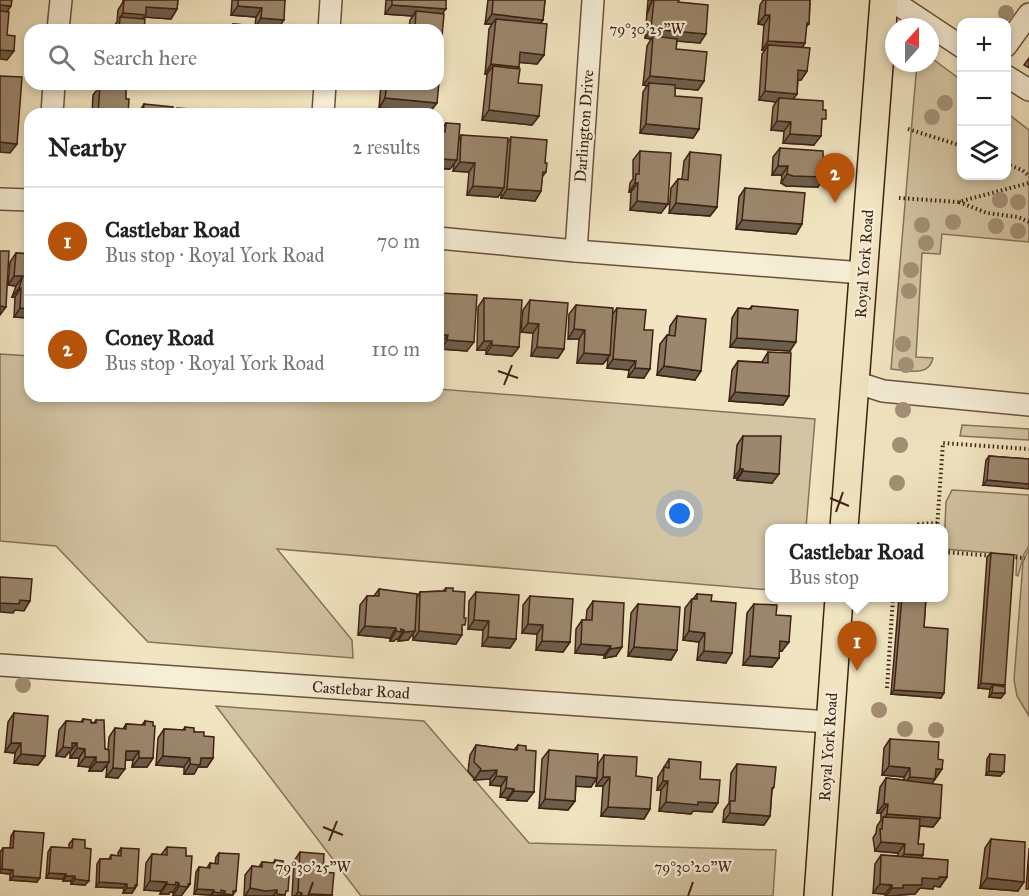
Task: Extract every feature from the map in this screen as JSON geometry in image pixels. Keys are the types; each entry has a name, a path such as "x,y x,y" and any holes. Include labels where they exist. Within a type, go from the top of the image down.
{"main road":[{"name":"Royal York Road","path":"844,524 884,0"},
{"name":"Royal York Road","path":"818,896 839,602"}],"street":[{"path":"59,24 61,0"},
{"path":"329,24 331,0"},
{"name":"Darlington Drive","path":"576,251 593,0"},
{"path":"891,0 957,44"},
{"path":"1011,39 1029,14"},
{"path":"1011,78 1029,90"},
{"path":"52,108 54,90"},
{"path":"323,108 325,90"},
{"path":"0,199 24,201"},
{"path":"444,239 863,273"},
{"path":"855,382 883,391 1029,405"},
{"name":"Castlebar Road","path":"0,665 829,722"}],"path":[{"path":"908,129 957,144"},
{"path":"1011,166 1029,176"},
{"path":"958,202 1029,183"},
{"path":"899,198 958,202 987,213 1018,217 1029,222"},
{"path":"937,524 943,443 1029,449"},
{"path":"948,552 1025,558"},
{"path":"887,688 893,602"}],"shaded area":[{"path":"939,64 957,77 957,180 1011,180 1011,116 1029,130 1029,242 942,234 940,254 922,253 916,357 933,358 931,364 922,371 891,369 916,72 939,72"},
{"path":"0,354 24,356 24,402 444,402 444,389 815,419 806,524 765,524 765,590 277,549 352,640 353,658 148,642 56,546 0,541"},
{"path":"962,425 1029,429 1029,440 960,436"},
{"path":"952,490 1029,495 1029,546 1024,554 1018,576 1016,575 1017,555 948,549 948,524 945,524 946,502"},
{"path":"1029,549 1029,716 1017,696 1014,680 1023,562"},
{"path":"216,706 424,721 529,843 776,850 773,896 361,896"}],"building":[{"path":"0,0 12,0 11,6 0,5"},
{"path":"124,0 178,0 177,9 146,7 146,15 123,13"},
{"path":"238,0 285,0 284,20 261,18 262,8 238,6"},
{"path":"392,0 446,0 446,9 392,5"},
{"path":"493,0 545,0 543,20 492,14"},
{"path":"654,0 679,0 678,2 708,5 706,34 651,29"},
{"path":"766,0 810,0 805,43 768,41 770,15 765,15"},
{"path":"0,11 9,12 7,35 15,36 14,51 0,50"},
{"path":"416,11 444,14 443,24 415,24"},
{"path":"120,17 145,19 144,24 119,24"},
{"path":"496,19 547,24 544,55 520,52 519,67 491,64"},
{"path":"653,36 677,39 676,49 707,52 704,81 650,76"},
{"path":"768,45 810,48 807,71 798,70 797,94 765,91"},
{"path":"493,66 520,69 518,83 542,85 539,116 489,110"},
{"path":"0,76 22,77 17,144 0,142"},
{"path":"649,83 675,85 675,96 702,98 699,129 646,124"},
{"path":"100,90 126,90 128,108 98,108"},
{"path":"386,90 438,90 437,103 385,98"},
{"path":"779,98 823,101 826,119 822,119 821,136 790,134 791,122 777,121"},
{"path":"144,104 173,107 173,108 144,108"},
{"path":"446,123 460,124 457,160 444,159"},
{"path":"461,135 508,138 504,188 473,186 475,163 460,162"},
{"path":"511,137 547,140 546,172 543,172 541,191 507,189"},
{"path":"780,148 823,151 824,177 787,174 788,166 778,166"},
{"path":"640,151 671,153 668,204 637,201 638,183 635,183 636,174 639,174"},
{"path":"690,152 721,155 717,207 676,203 678,179 688,180"},
{"path":"745,188 805,193 802,224 742,220"},
{"path":"0,251 9,251 6,307 0,306"},
{"path":"16,253 24,254 24,308 20,308 21,288 19,288 23,276 14,276"},
{"path":"444,293 477,295 474,342 447,340 448,335 444,335"},
{"path":"484,298 522,300 519,347 492,345 492,341 484,341"},
{"path":"530,300 568,303 564,349 537,347 539,324 528,323"},
{"path":"576,305 613,308 610,355 584,353 585,330 574,329"},
{"path":"752,306 798,310 796,342 737,338 738,308 751,309"},
{"path":"617,308 646,310 644,330 653,330 650,369 635,368 636,361 613,359"},
{"path":"677,316 706,319 701,371 664,366 667,335 675,336"},
{"path":"768,352 791,353 789,396 735,392 738,361 768,363"},
{"path":"743,436 781,436 779,474 740,469"},
{"path":"989,456 1029,459 1029,484 987,480"},
{"path":"991,553 1014,555 1005,685 981,683"},
{"path":"0,577 32,579 30,601 20,600 19,604 0,603"},
{"path":"446,588 465,592 464,618 466,618 465,625 462,625 462,635 419,631 420,592 446,591"},
{"path":"379,589 417,594 415,631 404,632 401,629 401,632 396,631 396,628 365,626 367,596 379,596"},
{"path":"476,592 519,595 516,639 488,637 489,621 474,620"},
{"path":"697,594 712,595 711,601 736,603 732,653 704,651 705,633 689,631 692,599 697,599"},
{"path":"530,596 573,599 570,642 542,641 543,625 528,624"},
{"path":"593,601 624,603 622,647 610,649 611,646 581,644 582,620 592,620"},
{"path":"902,602 926,602 924,627 948,629 944,693 894,690"},
{"path":"638,604 680,607 677,650 634,647"},
{"path":"754,604 777,605 776,615 791,616 789,642 780,641 779,658 750,656"},
{"path":"993,685 1005,687 1005,693 992,693"},
{"path":"14,713 48,716 45,756 21,754 21,743 11,743"},
{"path":"83,719 91,720 91,723 104,720 105,749 109,750 109,762 96,762 96,757 85,757 85,749 77,748 77,743 72,743 72,748 63,747 66,721 83,722"},
{"path":"145,721 153,722 155,726 153,758 139,758 139,751 126,751 125,769 113,768 115,728 126,729 126,724 145,725"},
{"path":"185,727 194,728 194,732 204,732 204,736 214,737 213,758 201,758 200,765 190,764 190,758 163,756 164,729 185,730"},
{"path":"890,739 939,742 938,759 943,760 942,769 936,769 935,779 910,777 910,768 889,766"},
{"path":"476,745 517,750 518,745 526,746 526,750 536,751 534,792 514,791 514,789 506,788 507,777 496,776 497,770 480,771 481,769 474,762"},
{"path":"549,750 598,754 597,778 576,776 575,801 545,799"},
{"path":"990,754 1005,755 1004,772 989,771"},
{"path":"604,755 637,757 636,776 652,778 650,809 608,807 610,777 603,777"},
{"path":"669,759 701,762 700,779 720,780 718,803 698,802 698,805 666,802 668,781 663,781 664,767 669,768"},
{"path":"737,764 776,767 770,816 730,813 730,801 735,801"},
{"path":"886,778 942,785 940,818 887,814 888,804 884,804"},
{"path":"883,817 920,819 918,844 924,844 923,855 904,854 905,844 881,842 880,829 882,829"},
{"path":"14,831 44,833 40,878 13,876 13,870 2,869 3,848 13,848"},
{"path":"73,839 85,840 85,848 91,849 89,881 75,879 75,876 66,876 66,874 49,873 51,847 72,848"},
{"path":"991,839 1025,842 1024,882 987,878"},
{"path":"167,847 186,848 186,856 192,856 188,887 179,886 176,882 175,885 150,881 152,854 167,855"},
{"path":"121,848 139,849 135,888 127,888 127,884 99,882 100,859 111,859 111,855 121,856"},
{"path":"300,852 324,854 323,872 334,873 332,895 302,896 302,893 298,892"},
{"path":"219,853 239,854 236,891 233,891 233,895 225,894 225,891 221,890 221,893 214,892 214,890 197,889 199,867 210,868 210,863 218,864"},
{"path":"881,855 948,860 947,877 922,878 922,885 903,885 903,888 892,888 892,885 880,884"},
{"path":"275,860 290,865 288,891 285,895 277,894 277,890 265,891 250,888 252,866 262,867 262,862 275,863"}],"place":[{"name":"Coney Road","path":"835,203"},
{"name":"Castlebar Road","path":"857,671"}]}
